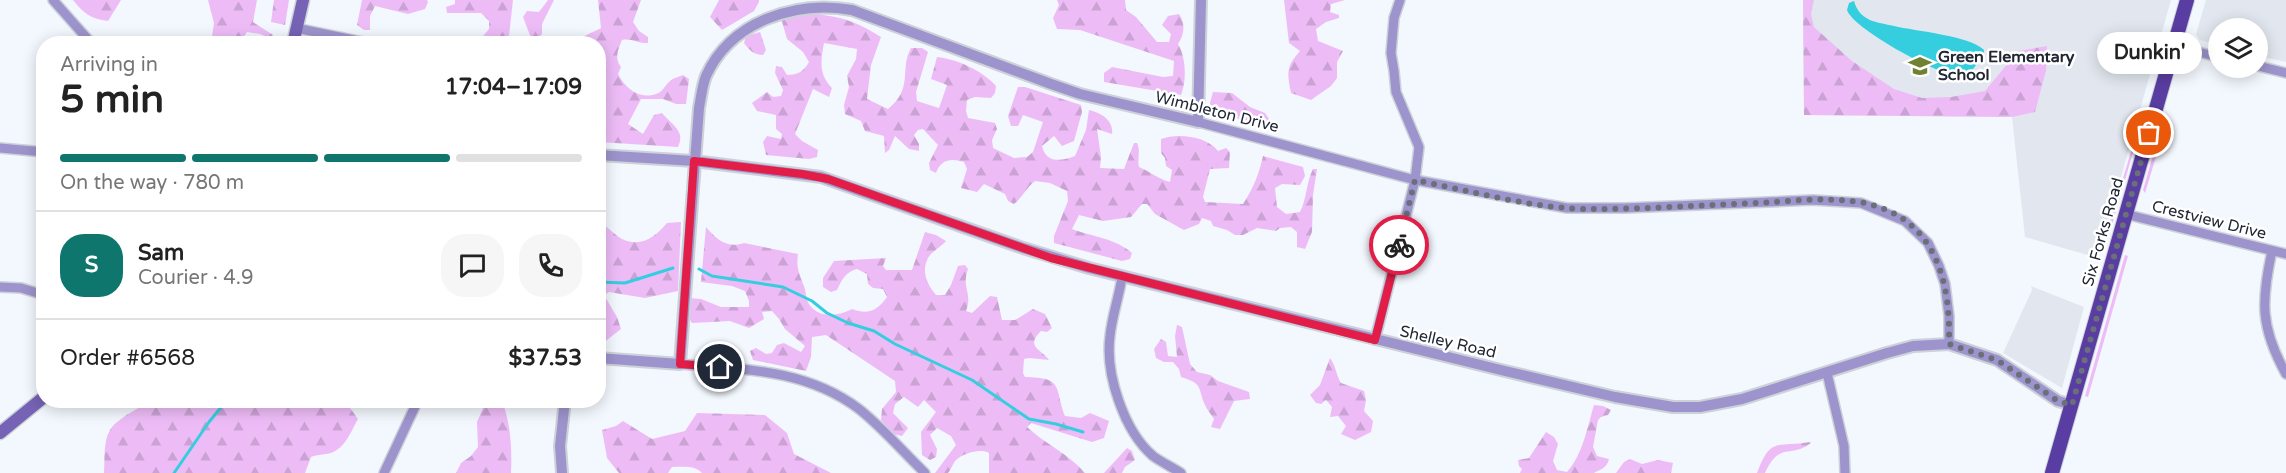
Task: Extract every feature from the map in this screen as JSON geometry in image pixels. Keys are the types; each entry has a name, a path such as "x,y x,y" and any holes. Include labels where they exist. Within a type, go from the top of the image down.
{"main road":[{"path":"294,36 303,0"},
{"name":"Six Forks Road","path":"2052,473 2187,0"},
{"path":"0,433 36,404"}],"street":[{"path":"53,0 84,36"},
{"path":"1198,122 1201,0"},
{"path":"1375,340 1415,180 1419,147 1396,92 1391,53 1394,18 1400,0"},
{"name":"Wimbleton Drive","path":"680,364 694,161 699,108 706,77 725,46 753,26 772,16 810,6 833,6 852,10 1080,93 1415,180 1542,204 1592,209 1813,200 1861,203 1905,221 1928,243 1946,285 1950,316 1949,344"},
{"path":"296,28 334,36"},
{"path":"2175,46 2208,54"},
{"path":"2268,68 2286,73"},
{"path":"0,148 36,151"},
{"name":"Shelley Road","path":"606,156 694,161 828,179 1032,252 1122,277 1616,397 1673,407 1700,407 1743,399 1913,346 1949,344 1997,360 2058,401 2072,405"},
{"name":"Crestview Drive","path":"2125,214 2286,254"},
{"path":"2272,251 2264,297 2264,316 2271,340 2286,374"},
{"path":"1122,277 1109,338 1111,375 1123,412 1137,436 1152,455 1181,473"},
{"path":"0,287 21,288 36,293"},
{"path":"606,359 774,372 822,388 846,400 868,417 925,473"},
{"path":"1827,373 1844,446 1845,473"},
{"path":"384,473 414,408"},
{"path":"562,473 563,408"}],"shaded area":[{"path":"1803,0 2171,0 2098,258 2025,237 2012,117 1804,115"},
{"path":"2206,0 2286,0 2286,62 2268,58 2268,18 2208,18 2208,42 2200,40 2196,34"},
{"path":"2031,286 2084,307 2062,388 2003,353 2032,290"}],"green space":[{"path":"73,0 121,0 108,21 88,15"},
{"path":"208,0 257,0 253,22 273,35 265,36 247,32 244,36 212,36 214,23"},
{"path":"274,0 289,0 285,25 271,22"},
{"path":"362,0 427,0 428,2 425,9 408,14 375,6 370,16 370,30 364,30 357,25"},
{"path":"455,0 513,0 509,36 483,36 489,29 489,21 481,13 447,13 446,7 455,4"},
{"path":"548,0 554,0 542,24 542,34 530,36 523,17 527,11 539,12"},
{"path":"598,0 641,0 633,22 639,31 648,37 648,43 622,40 617,54 621,67 618,74 624,84 633,92 650,95 660,92 674,78 683,75 689,79 686,104 676,104 663,99 641,99 628,124 643,134 654,115 662,113 679,132 678,147 606,142 606,36 585,36 601,28"},
{"path":"719,0 759,0 759,2 754,11 722,30 710,17"},
{"path":"1057,0 1125,0 1126,10 1136,17 1157,42 1169,42 1171,34 1162,25 1168,16 1179,14 1183,22 1183,29 1178,44 1183,55 1185,69 1181,95 1104,82 1104,73 1112,67 1163,77 1173,76 1174,61 1080,30 1057,29 1053,18 1059,5"},
{"path":"1284,0 1345,0 1331,4 1330,12 1339,15 1339,18 1326,22 1316,29 1318,41 1343,51 1337,62 1337,78 1331,86 1311,100 1291,93 1289,70 1292,61 1300,51 1289,43"},
{"path":"1803,0 1814,0 1811,14 1814,27 1852,61 1894,89 1922,98 1951,97 1985,91 2018,51 2047,46 2046,71 2035,112 2012,117 1804,115"},
{"path":"797,13 841,18 860,25 881,37 871,65 867,99 888,109 901,94 911,48 922,48 928,52 916,92 917,101 939,108 947,85 931,79 937,57 961,63 984,75 996,86 995,93 991,98 975,97 967,100 968,118 995,123 997,129 992,140 993,148 1014,158 1027,157 1033,152 1043,122 1023,115 1018,126 1011,126 1008,116 1018,87 1025,87 1081,105 1082,112 1074,141 1062,146 1054,136 1042,146 1047,156 1055,160 1075,156 1086,130 1089,110 1106,118 1112,129 1112,134 1097,129 1101,157 1100,168 1124,169 1134,143 1137,143 1139,167 1170,182 1172,170 1166,166 1165,158 1161,153 1161,139 1175,136 1191,137 1206,142 1218,151 1226,148 1230,152 1229,168 1210,169 1203,197 1205,202 1243,204 1260,169 1263,156 1303,167 1305,176 1300,185 1282,184 1275,188 1277,207 1286,214 1300,212 1311,174 1313,169 1317,169 1313,195 1312,232 1305,249 1297,247 1297,232 1291,227 1280,228 1276,231 1257,228 1243,235 1235,235 1213,226 1211,221 1202,218 1199,224 1184,230 1155,214 1147,204 1142,204 1131,217 1103,221 1079,215 1072,229 1118,244 1132,253 1130,259 1122,261 1054,243 1054,236 1068,201 1067,191 1050,183 1035,181 1014,204 1008,201 1005,194 984,184 977,192 961,188 967,169 964,162 947,161 938,168 936,173 930,170 929,163 938,145 923,129 918,130 914,135 919,144 919,151 909,149 895,136 889,150 885,153 884,136 865,131 861,121 845,114 844,105 849,87 847,76 856,59 857,49 824,43 823,72 832,88 829,97 813,89 795,134 818,150 817,157 809,159 766,155 763,142 767,136 781,139 782,134 776,129 776,115 757,111 752,103 767,92 773,97 781,96 783,90 775,73 776,66 782,67 787,75 791,75 800,72 809,62 803,52 787,39 781,18"},
{"path":"760,32 766,50 763,55 752,52 744,43 746,36"},
{"path":"1213,92 1232,93 1250,107 1265,113 1269,119 1264,126 1211,111 1210,103"},
{"path":"2164,117 2168,117 2145,193 2143,190"},
{"path":"2138,128 2140,128 2108,239 2105,239"},
{"path":"681,222 678,291 645,298 609,292 606,294 606,227 622,239 641,242 658,233 667,223"},
{"path":"706,227 727,244 744,243 798,254 798,270 809,304 818,312 829,315 852,309 867,312 880,306 887,297 883,289 873,288 868,284 867,274 857,269 845,276 837,290 831,292 823,287 823,278 834,261 886,258 883,266 886,270 912,270 925,232 946,241 929,256 925,268 930,287 936,295 945,295 958,266 965,265 968,269 966,311 972,313 990,296 997,297 1002,320 1015,320 1033,309 1045,314 1052,328 1047,332 1041,331 1036,336 1034,344 1049,360 1024,359 1025,377 1046,379 1052,382 1058,391 1065,416 1081,418 1090,413 1109,421 1104,438 1092,442 1031,423 1027,427 1072,460 1085,473 989,473 989,453 981,451 959,457 948,473 935,473 956,445 951,436 937,428 930,435 937,449 936,457 930,460 922,455 921,432 936,412 924,400 918,407 904,397 895,404 893,413 908,428 902,436 893,434 881,420 882,409 896,392 895,381 826,335 812,337 811,357 806,371 753,360 750,351 756,348 766,354 772,353 777,345 784,343 801,352 805,346 785,329 772,311 762,312 764,319 749,328 730,321 692,323 689,318 690,298 701,299 721,307 749,307 745,291 732,286 701,282"},
{"path":"2125,255 2128,256 2088,397 2085,396"},
{"path":"606,298 617,317 621,329 606,341"},
{"path":"1177,325 1182,327 1190,364 1197,372 1210,375 1218,381 1249,392 1250,399 1234,401 1220,429 1211,427 1214,419 1206,407 1197,384 1181,377 1179,369 1173,362 1164,362 1156,358 1154,349 1161,339 1166,342 1168,356 1177,357 1175,336"},
{"path":"1330,358 1341,383 1364,391 1366,400 1364,411 1373,421 1371,432 1355,440 1341,434 1346,426 1338,416 1330,417 1332,407 1326,400 1321,404 1316,403 1310,395 1320,385"},
{"path":"1594,405 1611,410 1608,415 1598,420 1593,447 1597,456 1609,459 1605,466 1594,473 1520,473 1522,469 1518,460 1529,458 1546,432 1554,437 1558,444 1553,461 1557,470 1567,472 1581,449"},
{"path":"350,408 358,419 340,447 331,453 311,457 305,473 104,473 105,445 110,430 137,409"},
{"path":"483,408 504,408 510,437 511,473 456,473 461,463 478,447 477,422"},
{"path":"697,413 765,415 787,433 794,454 831,473 702,473 692,468 672,467 668,473 619,473 607,458 602,430 616,426 623,421 652,439 685,431"},
{"path":"1810,442 1803,448 1780,454 1770,463 1765,473 1757,473 1766,453 1776,446"},
{"path":"1127,448 1132,451 1135,460 1125,467 1122,473 1104,473"},
{"path":"1630,459 1642,464 1658,460 1673,463 1671,473 1616,473 1624,462"}],"water":[{"path":"1854,1 1860,13 1870,20 1967,41 1984,50 1984,54 1971,72 1957,74 1938,70 1892,47 1862,27 1847,10 1849,3"}],"waterway":[{"path":"606,282 625,283 673,268"},
{"path":"699,269 712,276 783,287 812,301 827,313 848,323 874,331 895,344 972,380 1029,419 1083,432"},
{"path":"174,473 220,408"}],"way so far":[{"path":"1399,245 1415,180 1567,208 1655,207 1813,200 1843,200 1861,203 1905,221 1928,243 1946,285 1950,316 1949,344 1997,360 2058,401 2072,405 2149,133"}],"place":[{"name":"Green Elementary School","path":"1920,66"},
{"name":"Dunkin'","path":"2149,133"}],"route":[{"path":"720,367 680,364 694,161 828,179 1051,258 1375,340 1399,245"}]}
